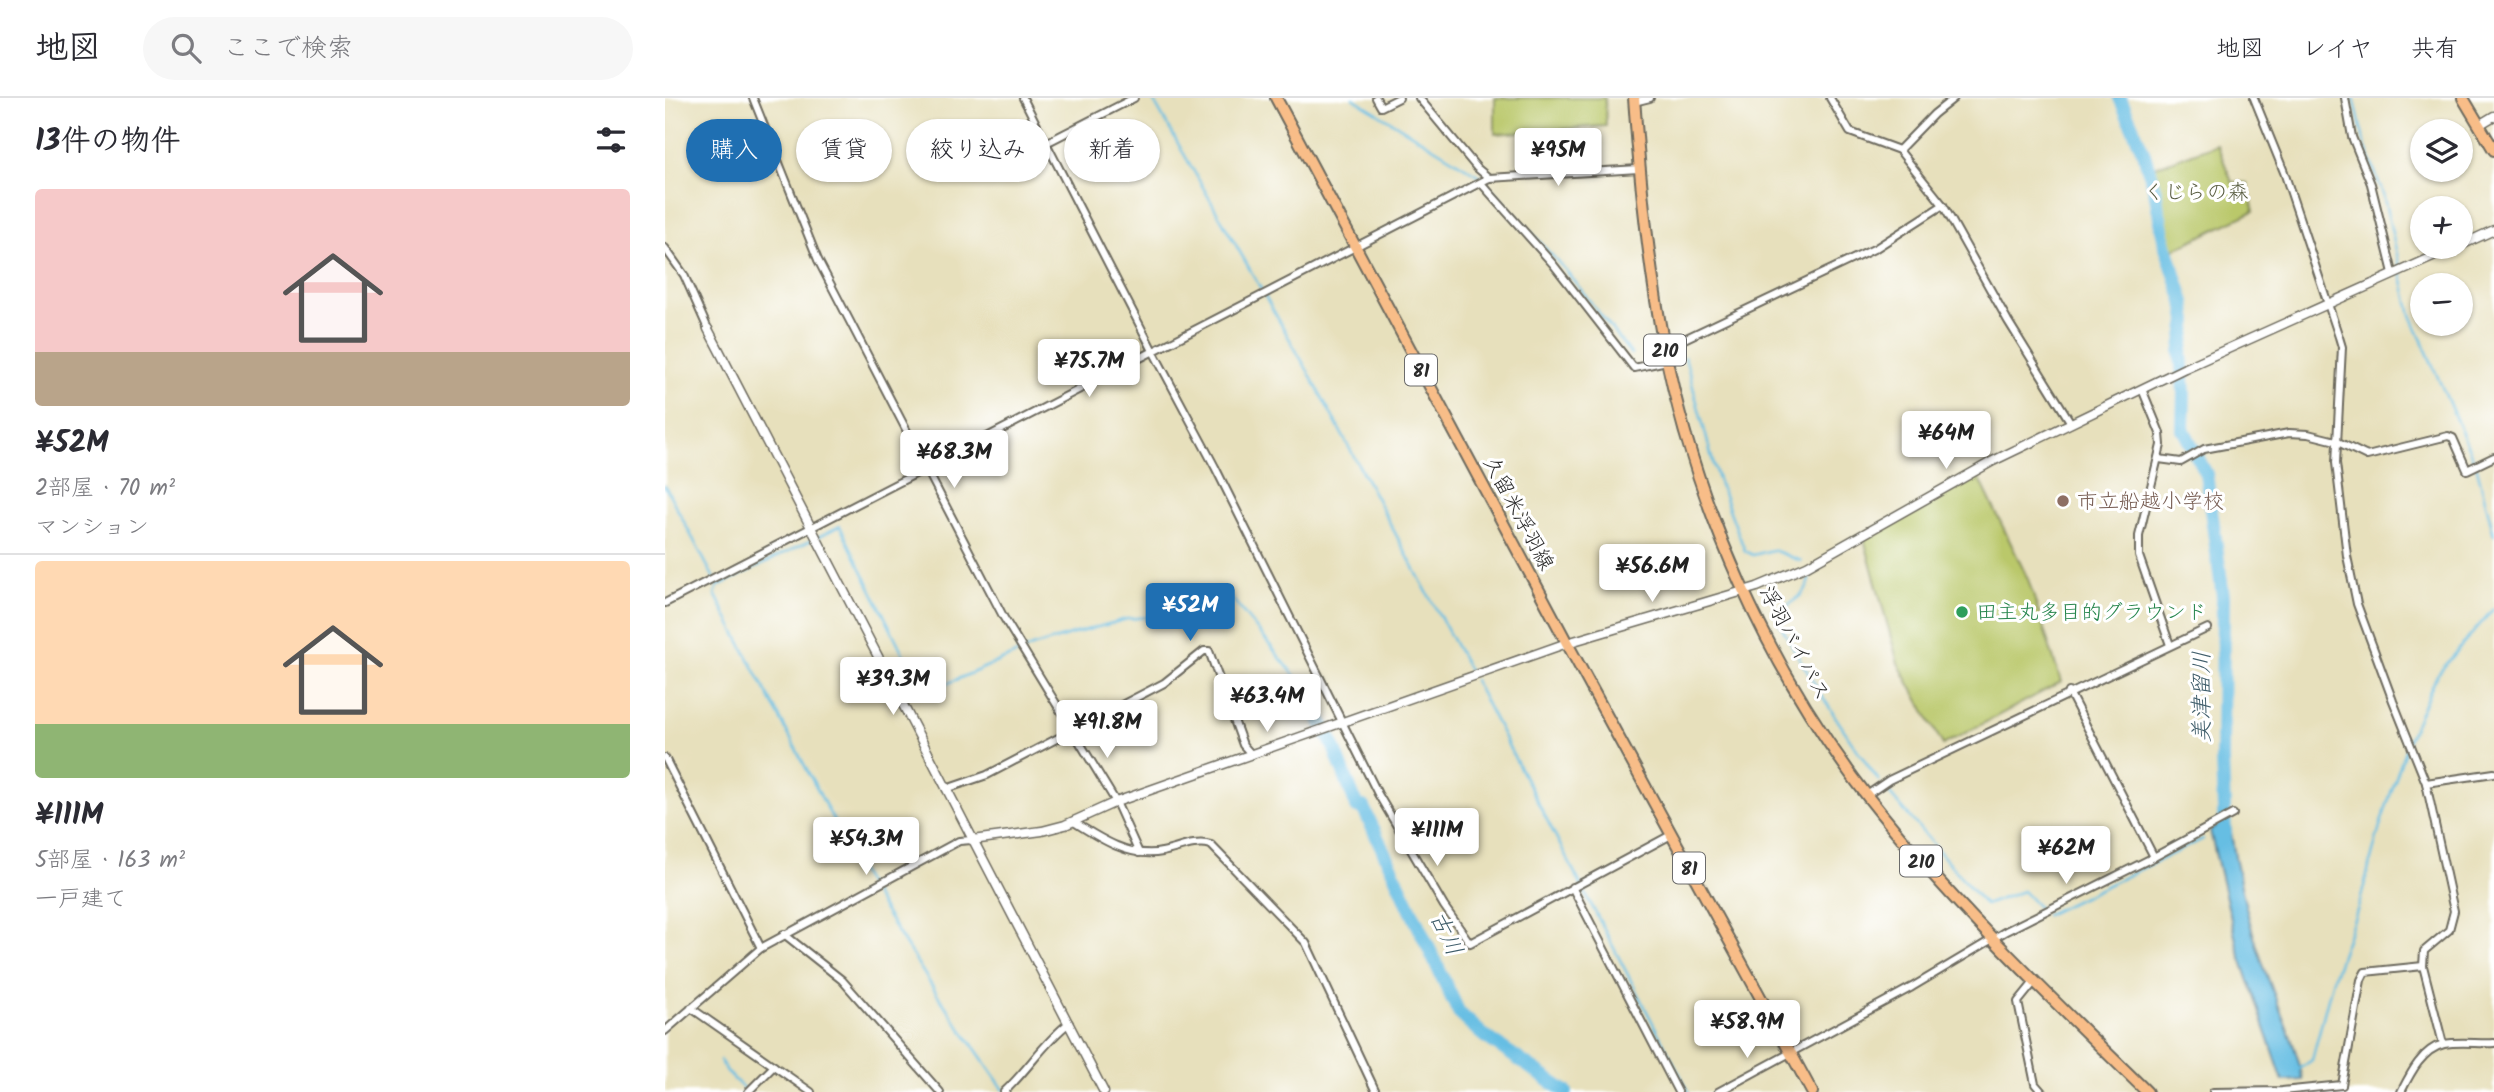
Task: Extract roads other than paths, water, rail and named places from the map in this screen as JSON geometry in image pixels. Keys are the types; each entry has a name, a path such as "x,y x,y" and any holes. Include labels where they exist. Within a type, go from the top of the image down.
{"main road":[{"name":"久留米浮羽線","path":"1276,98 1567,643 1812,1092"},
{"path":"2463,98 2494,150"},
{"name":"浮羽バイパス","path":"1634,100 1650,266 1679,410 1709,505 1745,591 1797,692 1867,795 1905,844 1992,939 2147,1092"}],"street":[{"path":"753,98 818,260 1004,618 1116,803 1139,853"},
{"path":"1023,98 1035,119"},
{"path":"1050,141 1134,98"},
{"path":"1376,98 1381,107 1399,98"},
{"path":"1419,98 1634,368 1667,361"},
{"path":"1634,100 1650,98"},
{"path":"1830,98 1850,132 1899,150 1943,205 2008,321 2071,423"},
{"path":"1899,150 1934,114 1954,98"},
{"path":"2254,98 2284,172 2341,347 2336,441 2347,556 2357,604 2427,783 2454,911 2449,930 2424,951 2423,966 2443,1044"},
{"path":"2345,98 2350,127 2371,184 2393,273"},
{"path":"2480,125 2494,116"},
{"path":"1050,146 1153,351 1215,467 1378,794 1444,906 1470,943 1671,835"},
{"path":"665,603 1485,181 1639,169"},
{"path":"1664,344 1680,341 1876,248 1943,205"},
{"path":"2473,239 2494,230"},
{"path":"665,248 684,275 708,329 1104,1092"},
{"path":"665,1031 761,948 959,841 1042,831 1074,822 1116,803 1567,643 1745,591 1807,566 1993,461 2186,368 2426,259"},
{"path":"2142,389 2160,432 2159,459 2139,536 2139,556 2170,645"},
{"path":"2159,459 2181,462 2204,449 2289,433 2308,433 2336,441 2367,456 2448,436 2453,438 2467,470 2494,457"},
{"path":"1867,795 1889,780 2208,628"},
{"path":"946,789 987,775 1164,683 1197,655 1209,651 1243,745 1252,755"},
{"path":"2069,692 2154,858"},
{"path":"665,758 761,948"},
{"path":"2427,783 2494,773"},
{"path":"1718,1092 1912,987 1992,939 2154,858 2233,814"},
{"path":"1074,822 1098,838 1139,853 1158,853 1202,842 1211,845 1305,943 1376,1092"},
{"path":"1572,887 1678,1092"},
{"path":"784,934 842,979 940,1092"},
{"path":"2342,1085 2361,980 2365,972 2423,966"},
{"path":"2035,981 2018,1002 2035,1084 2042,1092"},
{"path":"691,1008 811,1092"},
{"path":"1004,1092 1020,1078 1054,1034 1069,1023"},
{"path":"2400,1092 2423,1057 2443,1044 2494,1044"},
{"path":"748,1092 774,1066"},
{"path":"2213,1092 2282,1091 2342,1085"},
{"path":"2342,1085 2348,1092"}],"water":[{"path":"2229,819 2252,931 2291,1037 2303,1080 2283,1081 2238,949 2210,831"}],"waterway":[{"path":"1152,98 1309,373 1471,674"},
{"path":"1353,98 1480,176 1568,273 1631,354"},
{"name":"美津留川","path":"2120,98 2143,151 2187,321 2181,353 2183,429 2206,474 2223,596 2222,759 2225,834"},
{"path":"2354,98 2365,145 2383,194 2411,315 2477,468 2494,535"},
{"path":"1685,357 1717,477 1745,551 1753,555 1773,550 1801,561"},
{"path":"665,486 718,586 715,594 864,879 935,991 1004,1090"},
{"path":"718,586 840,526 923,694 1032,647 1076,633 1127,619 1191,613 1225,590 1295,676 1320,720"},
{"path":"1809,573 1806,589 1786,607 1778,620 1826,702 1879,781"},
{"path":"2298,1070 2312,1060 2334,975 2359,905 2380,826 2409,738 2437,675 2494,608"},
{"path":"1474,680 1689,1092"},
{"name":"古川","path":"1320,720 1334,747 1357,807 1363,807 1459,1013 1482,1034 1566,1092"},
{"path":"1884,787 1985,905 2023,891 2039,908"},
{"path":"2046,915 2203,839"},
{"path":"720,1060 728,1073 747,1092"}],"place":[{"name":"市立船越小学校","path":"2063,501"},
{"name":"田主丸多目的グラウンド","path":"1962,612"}],"park label":[{"name":"くじらの森","path":"2196,192"}]}
